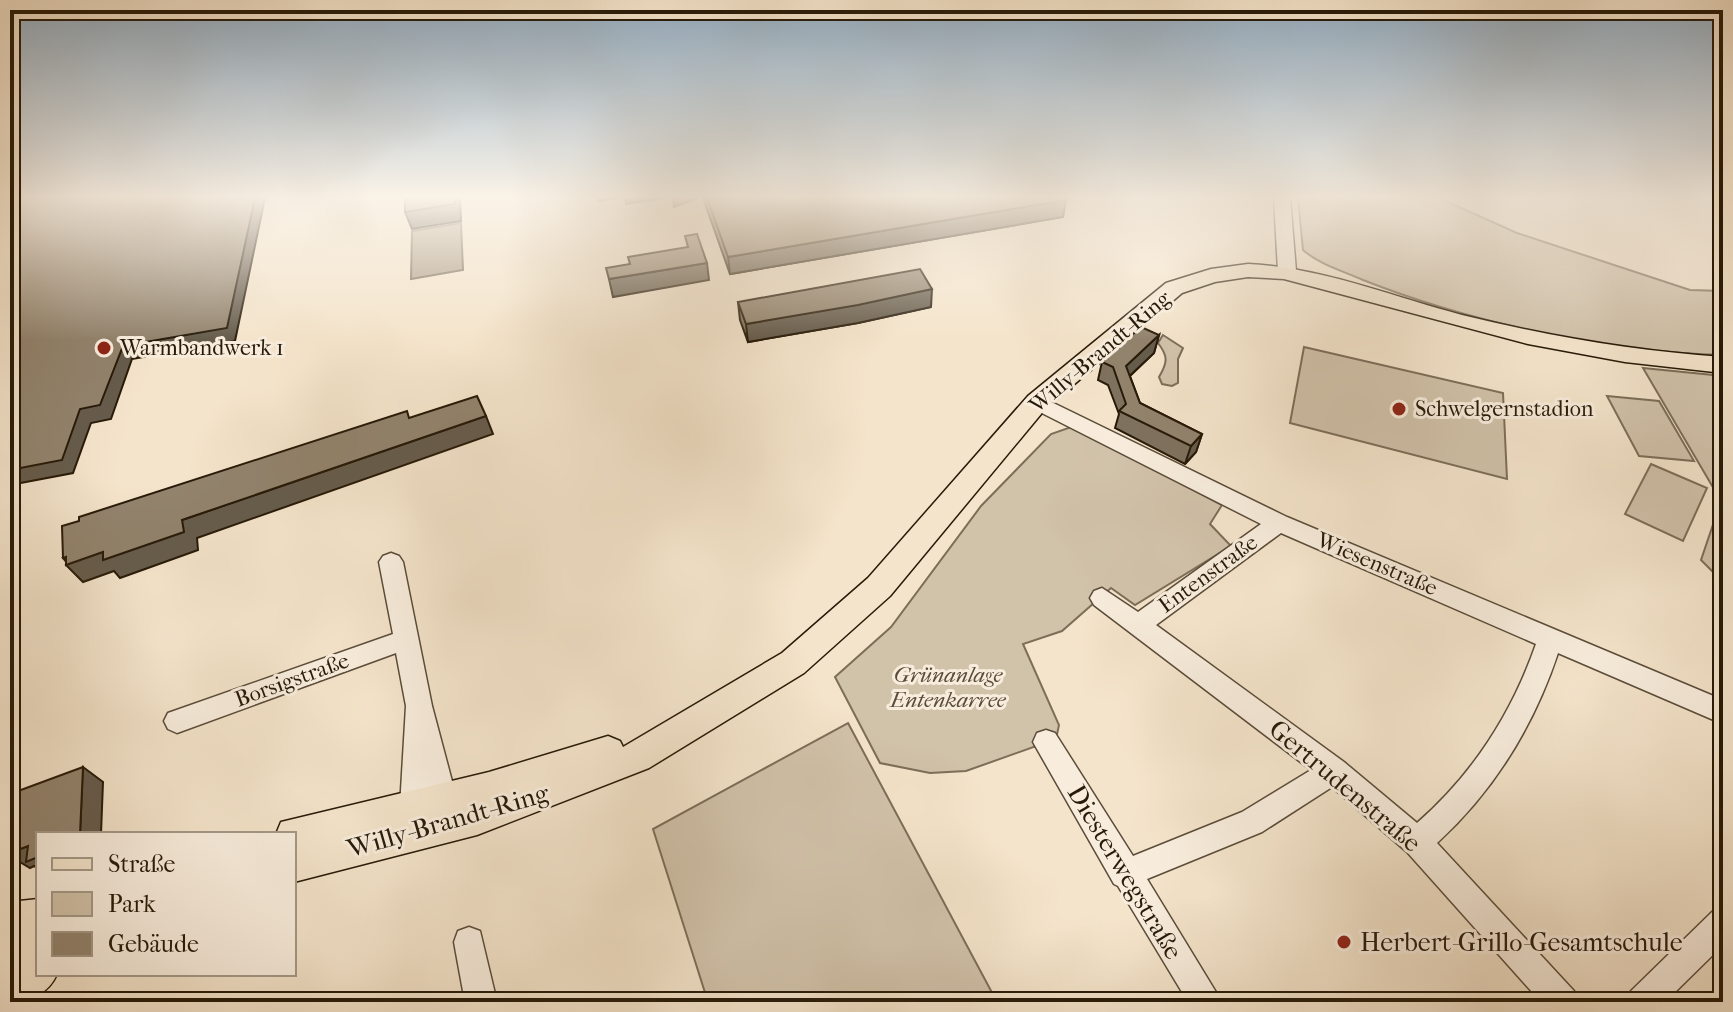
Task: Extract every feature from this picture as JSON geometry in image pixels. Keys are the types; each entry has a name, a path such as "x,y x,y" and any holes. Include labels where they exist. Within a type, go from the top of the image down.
{"main road":[{"name":"Willy-Brandt-Ring","path":"296,835 431,811 477,818 576,783 637,757 793,663 835,630 879,587 1037,402 1174,288 1234,270 1287,271 1323,278 1421,311 1503,331 1664,361 1723,365"},
{"name":"Willy-Brandt-Ring","path":"296,862 431,811"},
{"path":"10,921 36,918"},
{"path":"10,949 36,935"},
{"path":"10,988 36,973"}],"street":[{"path":"1285,245 1287,271"},
{"name":"Wiesenstraße","path":"1037,402 1279,523 1723,712"},
{"name":"Entenstraße","path":"1138,625 1279,523"},
{"path":"391,562 419,706 431,811"},
{"name":"Gertrudenstraße","path":"1102,598 1334,771 1417,842 1563,1002"},
{"path":"1417,842 1449,816 1505,743 1536,685 1551,637"},
{"name":"Borsigstraße","path":"177,721 407,639"},
{"name":"Diesterwegstraße","path":"1046,742 1124,874 1206,1002"},
{"path":"1124,874 1252,822 1334,771"},
{"path":"1642,1002 1723,923"},
{"path":"469,942 481,1002"}],"green space":[{"path":"1303,245 1554,245 1690,290 1723,291 1723,355 1633,348 1494,322 1363,280 1324,264 1303,250"},
{"path":"1163,335 1183,348 1178,359 1178,383 1172,386 1162,384 1159,377 1165,363 1164,352 1158,343"},
{"path":"1304,347 1503,393 1507,479 1290,423"},
{"path":"1643,368 1723,376 1723,582 1701,560 1721,501"},
{"path":"1607,396 1659,401 1694,461 1639,456"},
{"name":"Grünanlage Entenkarree","path":"1074,426 1222,505 1210,524 1231,546 1135,605 1111,588 1062,631 1023,644 1059,725 1056,739 966,771 930,773 880,763 835,677 891,627 981,506 1051,434"},
{"path":"1651,464 1707,488 1683,541 1625,514"},
{"path":"848,723 997,1002 708,1002 653,829"}],"shaded area":[{"path":"412,245 462,245 463,270 411,279"}],"building":[{"name":"Warmbandwerk 1","path":"10,245 245,245 227,328 123,346 100,405 80,409 62,460 10,470"},
{"path":"701,245 707,263 609,279 606,268 630,264 628,257"},
{"path":"724,245 798,245 728,257"},
{"path":"920,269 932,289 858,305 746,324 738,302"},
{"path":"1141,327 1159,335 1126,366 1140,403 1202,434 1191,446 1119,411 1126,404 1113,367 1102,362"},
{"path":"477,396 486,416 182,520 184,532 103,560 103,552 66,565 66,557 63,558 62,526 79,521 79,517 407,411 409,418"},
{"path":"83,767 80,832 36,832 36,858 26,862 28,846 10,853 10,794"}],"place":[{"name":"Warmbandwerk 1","path":"104,348"},
{"name":"Schwelgernstadion","path":"1399,409"},
{"name":"Herbert-Grillo-Gesamtschule","path":"1344,942"}]}
